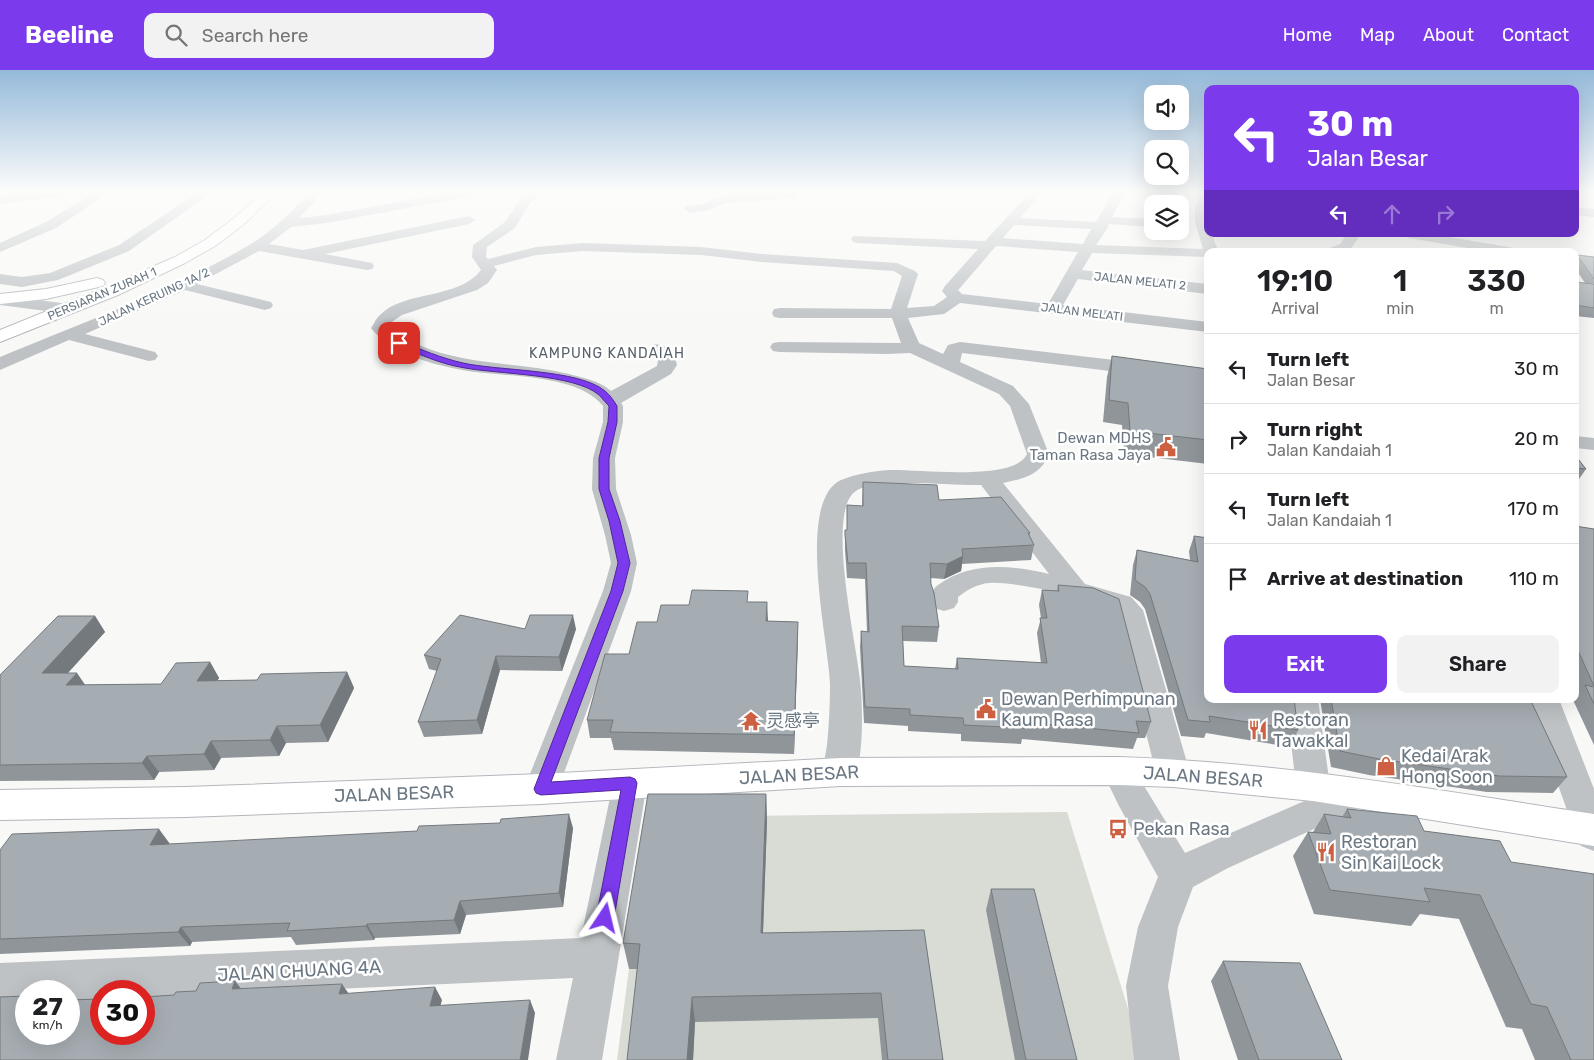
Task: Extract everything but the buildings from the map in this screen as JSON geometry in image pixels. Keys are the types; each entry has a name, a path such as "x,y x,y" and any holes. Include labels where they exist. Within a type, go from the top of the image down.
{"main road":[{"name":"PERSIARAN ZURAH 1","path":"0,324 149,266 175,252 194,237"},
{"name":"PERSIARAN ZURAH 1","path":"0,336 69,309 180,260 218,237"},
{"path":"0,299 67,291 118,278"},
{"name":"JALAN BESAR","path":"3,808 541,789 841,772 1119,771 1313,786 1593,831"}],"street":[{"path":"0,248 23,237"},
{"path":"0,279 22,282 53,277 124,248 140,237"},
{"name":"JALAN KERUING 1A/2","path":"0,364 183,285 257,246 269,237"},
{"path":"304,254 386,237"},
{"path":"492,237 480,245 479,257 490,270 487,276 461,290 400,311 386,319 380,328 390,338 430,356 464,366 555,376 580,383 601,392 613,406 613,422 604,458 604,489 624,563 617,591 541,789"},
{"path":"780,313 901,314 938,310 957,298 950,291 995,237"},
{"path":"1053,309 1094,237"},
{"path":"1202,237 1209,248"},
{"path":"1342,248 1352,237"},
{"path":"1428,237 1491,248"},
{"path":"858,239 1204,253"},
{"path":"257,246 367,266"},
{"path":"486,264 536,251 582,246 640,250 700,251 762,258 897,267 910,274 899,305 907,338 913,347"},
{"name":"JALAN MELATI 2","path":"1073,274 1204,289"},
{"path":"183,285 265,305"},
{"name":"JALAN MELATI","path":"957,298 1204,327"},
{"path":"0,299 69,309"},
{"path":"69,335 149,356"},
{"path":"779,347 887,349 913,347 1006,390 1019,404 1038,454 1032,464 1025,469 986,478 882,477 859,480 844,486 838,494 829,521 829,552 846,681 841,772"},
{"path":"950,363 954,349 960,347 1204,377"},
{"path":"609,401 664,370 668,365 667,360 658,349"},
{"path":"1579,442 1594,444"},
{"path":"986,478 1075,589"},
{"path":"944,602 944,594 953,584 981,575 1004,575 1036,580 1106,596 1121,603 1128,610 1173,774"},
{"path":"1303,703 1313,786"},
{"path":"1545,703 1593,831"},
{"path":"1119,771 1130,796 1178,876"},
{"path":"579,1060 630,783"},
{"path":"1157,1060 1147,986 1158,927 1178,876 1214,856 1359,793"},
{"name":"JALAN CHUANG 4A","path":"0,984 598,957"}],"shaded area":[{"path":"1067,812 1144,1060 617,1060 649,817"}],"place":[{"name":"Dewan MDHS Taman Rasa Jaya","path":"1166,447"},
{"name":"Dewan Perhimpunan Kaum Rasa","path":"986,709"},
{"name":"灵感亭","path":"751,721"},
{"name":"Restoran Tawakkal","path":"1258,730"},
{"name":"Kedai Arak Hong Soon","path":"1386,766"},
{"name":"Pekan Rasa","path":"1118,829"},
{"name":"Restoran Sin Kai Lock","path":"1326,852"}],"district":[{"name":"KAMPUNG KANDAIAH","path":"607,353"}],"route":[{"path":"399,343 430,356 464,366 555,376 580,383 601,392 613,406 613,422 604,458 604,489 618,535 624,563 617,591 541,789 630,783 605,918"}]}
